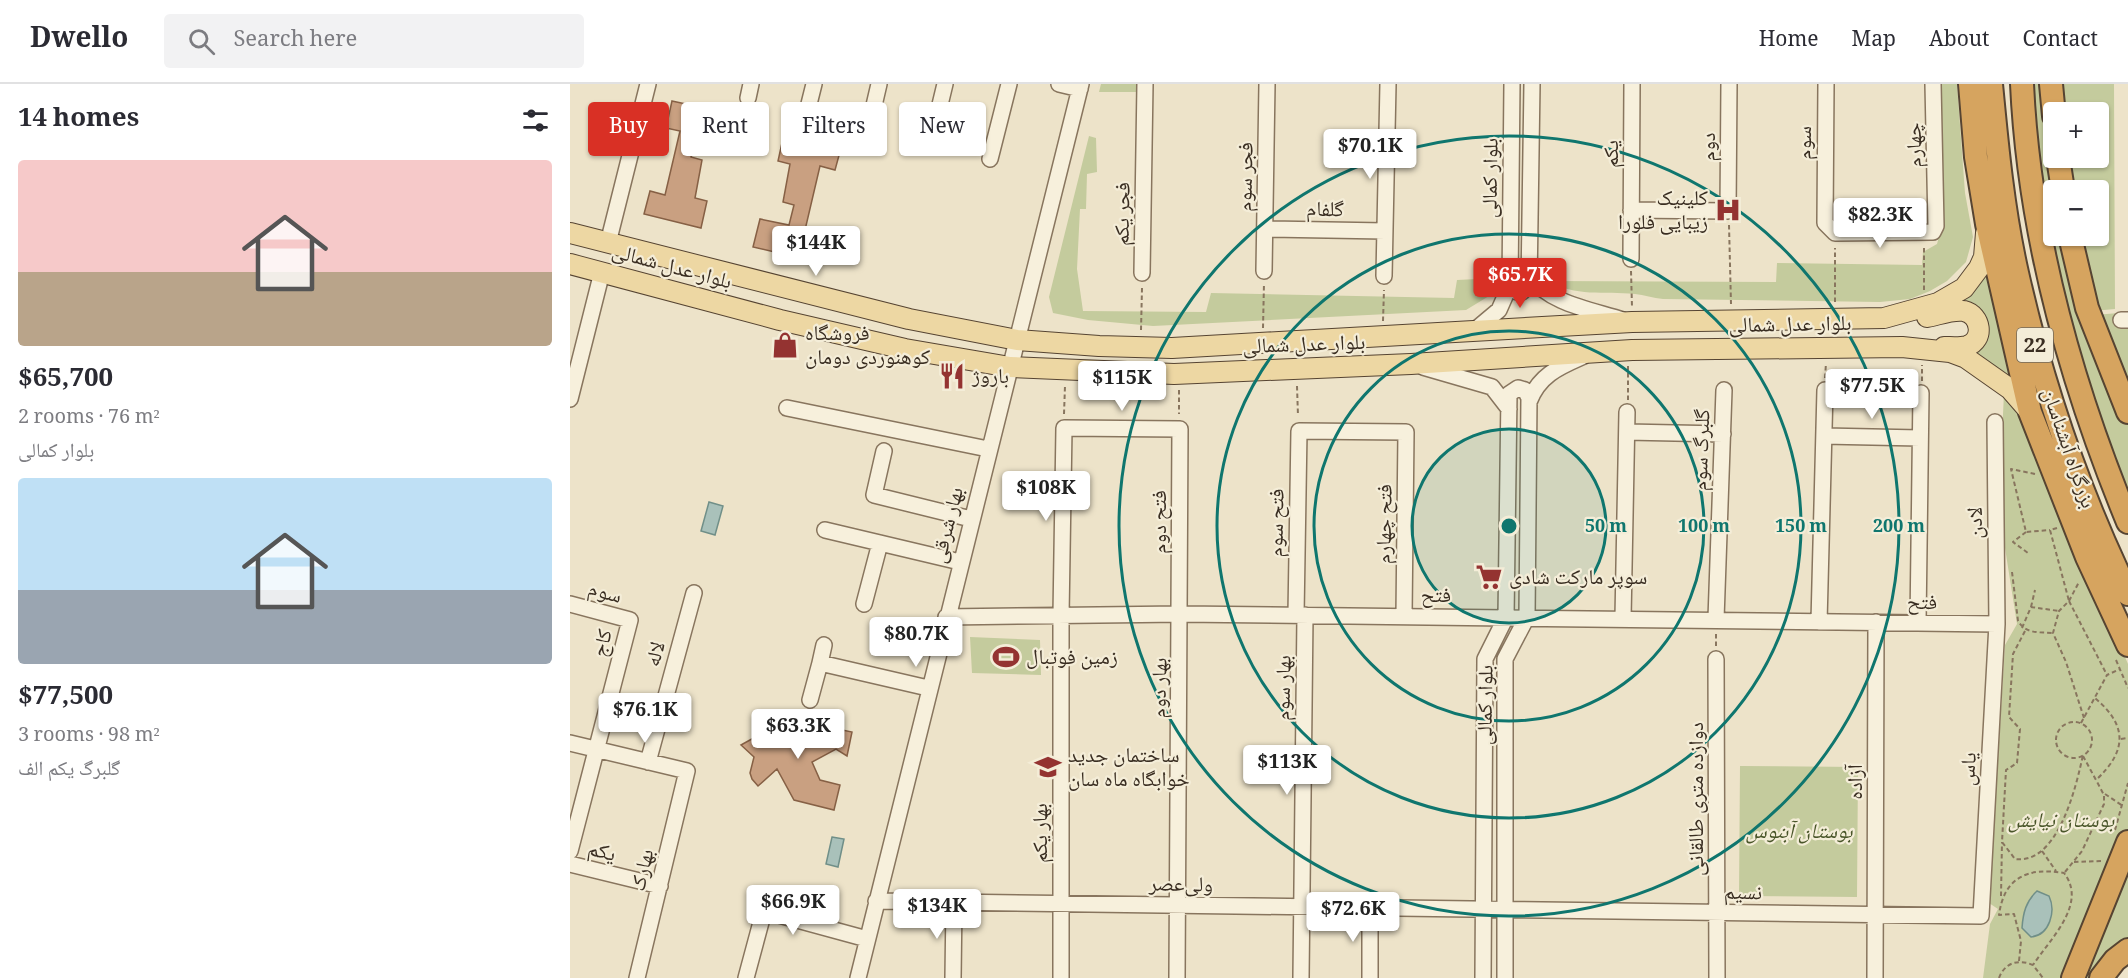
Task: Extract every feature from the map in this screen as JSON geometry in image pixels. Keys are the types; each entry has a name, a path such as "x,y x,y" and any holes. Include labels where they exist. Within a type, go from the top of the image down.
{"highway":[{"path":"1970,84 1976,157 1987,224 2030,412 2121,650"},
{"name":"بزرگراه آبشناسان","path":"1990,84 2005,208 2016,271 2036,352 2077,479 2128,594"},
{"name":"بزرگراه آبشناسان","path":"2022,84 2036,211 2047,264 2068,350 2092,428 2128,522"},
{"path":"2051,84 2053,102"},
{"path":"2072,246 2087,308 2127,408"},
{"path":"2073,978 2128,842"},
{"path":"2101,978 2115,960 2128,950"}],"main road":[{"name":"بلوار عدل شمالی","path":"570,233 909,319 1017,340 1141,347 1263,343 1632,322 1884,318 1952,297 1974,275 1984,256 1987,224"},
{"name":"بلوار عدل شمالی","path":"570,264 780,321 905,348 1010,367 1178,374 1411,364 1628,350 1902,347 1950,352 1979,364 2010,389 2030,412"},
{"path":"1884,318 1927,317 1965,312 1973,315 1979,328 1977,338 1966,346 1902,347"}],"street":[{"path":"608,243 648,84"},
{"path":"810,102 814,84"},
{"path":"875,102 879,84"},
{"path":"941,102 945,84"},
{"path":"990,159 1009,84"},
{"path":"1059,84 1080,87"},
{"name":"فجر یکم","path":"1142,273 1145,84"},
{"name":"فجر سوم","path":"1264,271 1267,84"},
{"path":"1384,276 1388,84"},
{"name":"بلوار کمالی","path":"1474,331 1500,310 1510,285 1512,84"},
{"name":"بلوار کمالی","path":"1529,281 1532,84"},
{"name":"یکم","path":"1631,259 1632,84"},
{"name":"دوم","path":"1728,210 1729,84"},
{"name":"سوم","path":"1826,84 1825,223 1835,233"},
{"name":"چهارم","path":"1925,233 1933,232 1936,226 1933,84"},
{"name":"بهار شرقی","path":"858,978 970,519 1080,87"},
{"path":"1631,210 1728,210"},
{"name":"گلفام","path":"1265,229 1385,231"},
{"path":"1835,233 1925,233"},
{"path":"570,399 602,272"},
{"path":"1510,285 1517,292 1522,292 1529,281 1560,299 1632,322"},
{"name":"بلوار کمالی","path":"1505,978 1505,659 1527,617 1529,400 1535,386 1545,375 1591,352"},
{"path":"1411,364 1492,387 1509,402 1513,390 1522,388 1529,400"},
{"name":"گلبرگ سوم","path":"1716,619 1724,390"},
{"path":"1819,622 1825,390"},
{"path":"1918,623 1922,393"},
{"name":"بلوار کمالی","path":"1483,978 1485,658 1506,617 1509,402"},
{"path":"788,408 988,449"},
{"path":"1623,618 1627,412"},
{"name":"لادن","path":"1995,422 1997,624"},
{"path":"1064,428 1180,429"},
{"name":"بهار یکم","path":"1060,978 1064,428"},
{"name":"فتح دوم","path":"1180,429 1181,614"},
{"name":"فتح چهارم","path":"1299,431 1406,432 1404,616"},
{"name":"فتح سوم","path":"1299,431 1300,615"},
{"path":"1627,432 1723,434"},
{"path":"1824,436 1920,438"},
{"path":"884,451 874,495 970,519"},
{"path":"825,530 960,562"},
{"path":"864,604 880,543"},
{"name":"لاله","path":"648,762 694,593"},
{"name":"سوم","path":"570,604 630,620"},
{"name":"فتح","path":"946,617 1181,614 1997,624"},
{"name":"بهار دوم","path":"1177,978 1181,614"},
{"name":"بهار سوم","path":"1300,615 1301,978"},
{"name":"کاج","path":"570,851 630,620"},
{"name":"آزاده","path":"1875,978 1876,622"},
{"name":"یاس","path":"1981,916 1997,624"},
{"path":"810,700 824,645"},
{"name":"دوازده متری طالقانی","path":"1716,659 1717,978"},
{"path":"820,663 928,688"},
{"path":"570,743 648,762"},
{"name":"بهارک","path":"637,978 687,771 648,762"},
{"name":"یکم","path":"570,864 660,886"},
{"name":"ولی‌عصر","path":"876,901 1485,909"},
{"path":"953,978 954,902"},
{"path":"1370,908 1370,978"},
{"name":"نسیم","path":"1485,909 1981,916"},
{"path":"746,978 764,911 867,939"}],"path":[{"path":"1728,210 1731,321"},
{"path":"1834,319 1835,233"},
{"path":"1924,307 1925,233"},
{"path":"1631,259 1632,322"},
{"path":"1263,343 1264,271"},
{"path":"1141,347 1142,273"},
{"path":"1383,336 1384,276"},
{"path":"1825,390 1826,348"},
{"path":"1627,412 1628,350"},
{"path":"1922,393 1923,350"},
{"path":"1297,369 1299,431"},
{"path":"1064,428 1065,370"},
{"path":"1178,374 1180,429"},
{"path":"2026,532 2011,469 2042,475"},
{"path":"2028,553 2013,542 2026,532 2060,527"},
{"path":"2050,530 2069,601 2107,675"},
{"path":"2022,628 2035,590"},
{"path":"2069,601 2059,611 2053,633 2066,662 2084,718"},
{"path":"2031,607 2059,611"},
{"path":"1716,619 1716,659"},
{"path":"2019,961 2021,941 2014,914 1999,915 2006,770 2017,763 2020,729 2009,717 2013,654 2025,631"},
{"path":"2121,650 2120,669 2128,688"},
{"path":"2081,723 2107,675 2120,669"},
{"path":"2095,698 2108,709 2116,722 2121,739 2113,761 2096,780"},
{"path":"2002,842 2015,859 2034,858 2042,851 2070,804 2083,755 2090,747 2091,736 2081,723 2069,722 2064,725 2056,741 2065,756 2083,755"},
{"path":"2121,739 2128,738"},
{"path":"2064,873 2092,834 2104,804 2102,792 2083,755"},
{"path":"2102,792 2122,806"},
{"path":"2042,851 2056,871"},
{"path":"2073,863 2104,861"},
{"path":"2001,897 2027,872 2056,871 2064,873 2070,881 2071,905 2033,965"},
{"path":"1999,978 2005,968 2019,961 2033,965 2043,978"}],"green space":[{"path":"1101,84 1139,84 1139,92 1099,92"},
{"path":"1938,84 1957,84 1965,193 1973,237 1966,262 1947,281 1930,291 1910,299 1880,302 1663,299 1635,294 1579,291 1547,281 1776,282 1777,263 1922,265 1923,252 1937,244 1942,226"},
{"path":"2031,84 2045,84 2047,102 2043,102 2043,168 2052,168 2053,180 2043,180 2043,192"},
{"path":"2056,84 2114,84 2115,309 2093,311 2078,246 2109,246 2109,180 2068,180 2066,168 2109,168 2109,102 2058,102"},
{"path":"1089,136 1096,138 1097,172 1087,174 1086,209 1080,209 1077,269 1083,311 1206,312 1211,293 1454,298 1457,280 1498,278 1494,293 1466,310 1153,326 1088,320 1053,313 1049,297"},
{"path":"2052,246 2068,246 2128,422 2128,495 2083,368"},
{"path":"1987,269 2024,399 1974,355 1982,346 1956,302"},
{"path":"2119,313 2119,327 2128,327 2128,396 2094,315"},
{"name":"بوستان نیایش","path":"2004,393 2020,415 2128,664 2128,832 2068,978 1983,978 1990,924 1998,909 1989,903 2005,645 2017,624 2005,548 2000,478"},
{"name":"زمین فوتبال","path":"970,637 1040,640 1041,675 972,673"},
{"name":"بوستان آبنوس","path":"1740,766 1858,767 1857,897 1739,896"},
{"path":"2128,856 2128,944 2095,978 2078,978"}],"water":[{"path":"709,502 723,506 715,535 701,531"},
{"path":"832,837 844,839 838,867 826,864"},
{"path":"2037,891 2049,896 2052,908 2047,927 2043,932 2031,937 2022,928 2022,923 2028,903"}],"building":[{"path":"672,101 681,103 681,156 691,156 702,160 695,198 707,201 701,228 644,214 650,191 665,195 680,131 669,129"},
{"path":"781,148 781,156 839,156 835,170 820,166 805,230 819,234 813,261 753,247 760,219 789,225 794,205 783,202 790,164 778,161"},
{"path":"762,720 774,721 786,740 814,724 852,732 847,756 836,749 812,762 820,780 840,785 834,810 794,800 777,769 758,786 752,779 750,773 754,757 741,745 759,735"}],"place":[{"name":"کلینیک زیبایی فلورا","path":"1728,210"},
{"name":"فروشگاه کوهنوردی دومان","path":"785,345"},
{"name":"باروژ","path":"952,376"},
{"name":"سوپر مارکت شادی","path":"1489,577"},
{"name":"زمین فوتبال","path":"1006,657"},
{"name":"ساختمان جدید خوابگاه ماه سان","path":"1048,767"}]}
